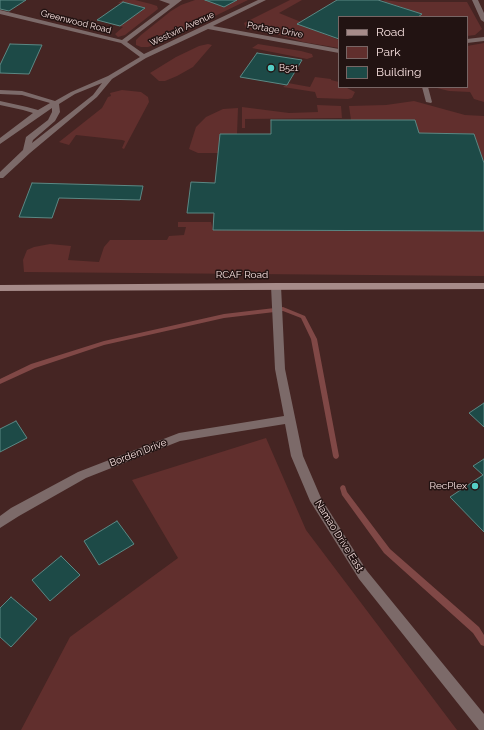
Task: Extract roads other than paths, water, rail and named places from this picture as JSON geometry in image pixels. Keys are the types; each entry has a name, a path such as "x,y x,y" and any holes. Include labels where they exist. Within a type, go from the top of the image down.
{"main road":[{"name":"RCAF Road","path":"0,288 484,286"}],"street":[{"path":"162,0 177,2"},
{"name":"Westwin Avenue","path":"0,142 38,113 73,93 110,77 144,57 263,0"},
{"path":"475,0 484,20"},
{"path":"123,42 177,2"},
{"name":"Greenwood Road","path":"0,12 123,42 144,57"},
{"name":"Portage Drive","path":"208,27 338,51"},
{"path":"468,41 484,39"},
{"name":"Westwin Avenue","path":"0,176 27,151 95,96 110,77"},
{"path":"425,88 430,102"},
{"path":"0,92 22,93 55,103 56,112 51,121 29,139 27,151"},
{"path":"0,103 25,108 38,113 78,109"},
{"name":"Namao Drive East","path":"276,286 276,318 280,369 297,456 316,501 363,575 484,726"},
{"name":"Borden Drive","path":"0,523 16,512 82,475 179,437 290,419"}],"waterway":[{"path":"0,382 33,366 104,343 224,316 283,309 303,317 314,339 336,456"},
{"path":"343,488 344,493 387,551 476,630 484,642"}],"place":[{"name":"B521","path":"271,68"},
{"name":"RecPlex","path":"475,486"}]}
